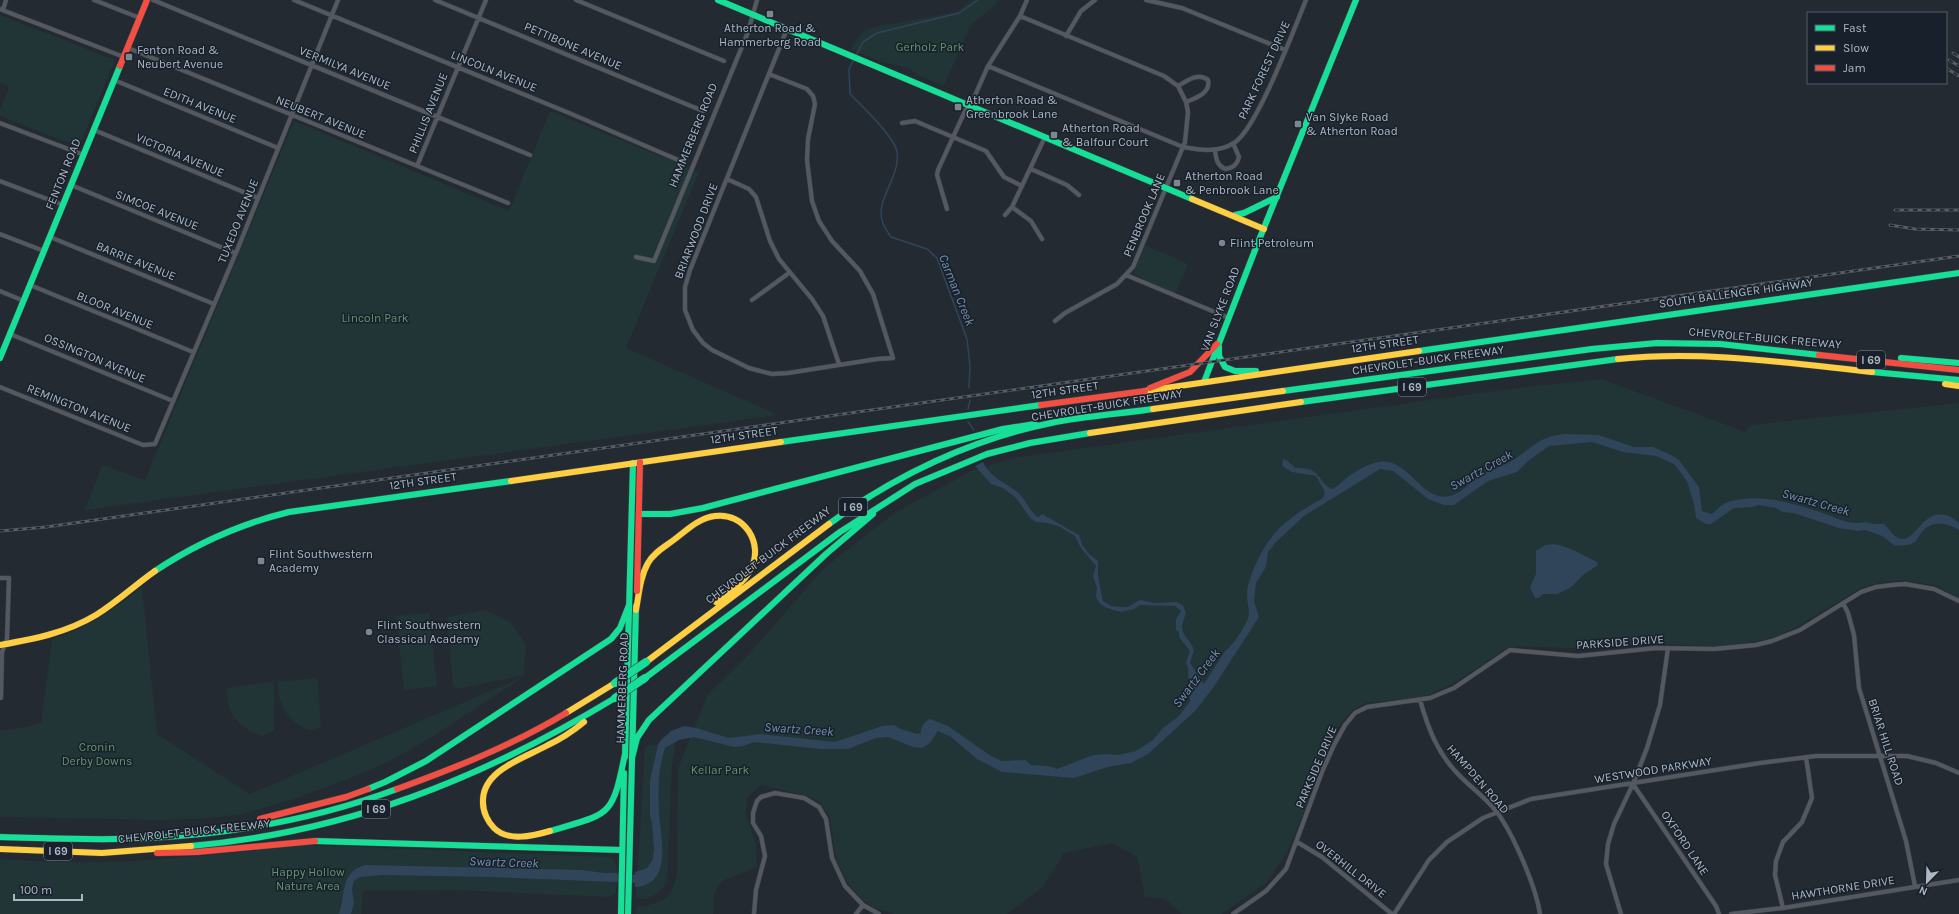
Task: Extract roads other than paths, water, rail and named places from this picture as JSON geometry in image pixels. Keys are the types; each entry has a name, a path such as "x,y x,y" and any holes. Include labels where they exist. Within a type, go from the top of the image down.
{"main road":[{"name":"FENTON ROAD","path":"0,358 2,348 10,334 24,301 147,0"},
{"path":"718,0 1264,229"},
{"name":"VAN SLYKE ROAD","path":"1204,382 1356,0"},
{"path":"1233,215 1244,214 1277,197"},
{"name":"SOUTH BALLENGER HIGHWAY","path":"1516,337 1959,272"},
{"name":"12TH STREET","path":"3,645 56,633 86,621 113,605 152,574 185,552 221,533 258,520 304,510 1516,337"},
{"path":"1220,341 1220,361 1226,369 1231,371 1290,370"},
{"path":"1143,391 1190,372 1220,341"},
{"name":"CHEVROLET-BUICK FREEWAY","path":"0,837 118,839 213,832 282,820 333,808 368,799 426,779 521,737 572,710 615,683 646,662 843,514 892,482 936,460 970,447 1051,423 1622,345 1700,343 1783,350 1959,370"},
{"path":"1783,350 1959,363"},
{"name":"CHEVROLET-BUICK FREEWAY","path":"0,849 116,852 251,839 320,825 386,806 451,783 491,766 553,735 614,699 645,678 850,525 897,494 932,476 979,457 1051,438 1581,363 1637,357 1696,355 1959,380"},
{"path":"1824,368 1959,386"},
{"path":"631,521 634,516 639,514 670,514 703,508 1024,424 1051,423"},
{"name":"HAMMERBERG ROAD","path":"632,608 639,514 636,462"},
{"name":"HAMMERBERG ROAD","path":"628,914 625,887 625,867 622,850 628,756 632,608 631,521 636,462"},
{"path":"614,699 574,730 495,775 488,783 484,793 483,805 486,816 496,829 505,835 517,838 536,835 596,817 605,812 614,800 628,756 637,738 649,720 826,554 897,494"},
{"path":"213,832 346,797 378,784 426,761 611,639 620,628 632,608 647,565 660,550 694,525 709,517 724,515 739,521 747,528 755,542 756,553 752,568 741,582 700,615 680,635"},
{"name":"HAMMERBERG ROAD","path":"625,867 630,843 628,756"},
{"path":"116,852 187,853 286,842 315,841 622,850 630,843"},
{"name":"HAMMERBERG ROAD","path":"620,914 625,887"}],"street":[{"path":"6,0 1,9 124,57"},
{"path":"94,0 140,18"},
{"name":"VERMILYA AVENUE","path":"153,0 530,155"},
{"name":"LINCOLN AVENUE","path":"294,0 685,162"},
{"name":"TUXEDO AVENUE","path":"150,444 154,444 236,253 338,0"},
{"name":"PETTIBONE AVENUE","path":"435,0 703,111"},
{"name":"PHILLIS AVENUE","path":"417,166 486,0"},
{"path":"576,0 724,61"},
{"name":"HAMMERBERG ROAD","path":"636,257 654,261 748,32 757,0"},
{"path":"947,209 937,175 938,170 988,66 1020,16 1027,0"},
{"path":"1066,36 1081,11 1095,0"},
{"path":"1146,0 1182,8 1285,50"},
{"name":"PARK FOREST DRIVE","path":"988,66 1183,147 1215,150 1233,143 1252,123 1306,0"},
{"name":"PENBROOK LANE","path":"1020,16 1164,76 1178,86 1186,102 1187,124 1183,147 1133,267 1117,284 1065,312 1055,322"},
{"name":"BRIARWOOD DRIVE","path":"769,74 807,89 813,96 814,104 808,139 807,160 812,201 819,221 832,241 860,271 873,294 893,358 772,374 749,368 712,350 703,343 693,330 685,310 685,287 727,179 769,74 787,29"},
{"name":"NEUBERT AVENUE","path":"128,48 291,116 508,203"},
{"path":"1178,86 1195,77 1202,77 1208,80 1208,88 1206,92 1186,102"},
{"name":"EDITH AVENUE","path":"114,80 278,148"},
{"path":"902,123 915,121 986,150 1004,177 1022,186"},
{"path":"0,123 84,155"},
{"name":"VICTORIA AVENUE","path":"94,130 258,198"},
{"path":"1005,215 1012,207 1045,137"},
{"path":"1215,150 1216,162 1219,166 1226,169 1232,168 1236,165 1239,157 1233,143"},
{"path":"1031,169 1067,185 1079,195"},
{"path":"727,179 749,189 756,197 770,241 789,273 812,299 823,316 839,364"},
{"path":"0,181 63,205"},
{"name":"SIMCOE AVENUE","path":"71,185 236,253"},
{"path":"1012,207 1031,221 1042,239"},
{"path":"0,234 44,251"},
{"name":"BARRIE AVENUE","path":"50,237 214,304"},
{"path":"752,300 789,273"},
{"path":"1126,275 1229,318"},
{"name":"BLOOR AVENUE","path":"30,285 193,352"},
{"path":"0,291 24,301"},
{"name":"OSSINGTON AVENUE","path":"10,334 173,401"},
{"name":"REMINGTON AVENUE","path":"0,387 143,445 150,444"},
{"path":"0,578 9,578 7,638 3,645 2,652 1,698"},
{"name":"PARKSIDE DRIVE","path":"1233,914 1274,883 1286,869 1331,752 1345,725 1354,713 1367,707 1430,698 1454,688 1510,650 1578,656 1633,649 1725,649 1756,646 1800,630 1854,596 1868,589 1888,585 1905,584 1934,589 1959,601"},
{"name":"BRIAR HILL ROAD","path":"1843,603 1848,613 1854,635 1859,688 1906,841 1914,886"},
{"path":"1621,914 1606,864 1608,844 1614,824 1633,784 1660,705 1668,648"},
{"name":"HAMPDEN ROAD","path":"1420,700 1429,730 1442,754 1457,773 1497,812 1523,862 1537,897 1540,914"},
{"name":"WESTWOOD PARKWAY","path":"1393,914 1430,860 1443,846 1466,829 1497,812 1531,799 1806,758 1880,755 1907,756 1936,763 1959,773"},
{"path":"1783,908 1775,875 1776,861 1783,842 1802,822 1812,798 1806,758"},
{"name":"OXFORD LANE","path":"1633,784 1716,906 1719,914"},
{"path":"754,914 756,890 765,856 761,836 753,823 754,806 761,797 768,794 784,794 804,798 819,807 826,819 828,842 836,867 845,886 863,905 879,914"},
{"name":"OVERHILL DRIVE","path":"1297,842 1322,857 1393,914"},
{"name":"HAWTHORNE DRIVE","path":"1731,914 1783,908 1959,880"},
{"path":"856,914 863,905"}],"water":[{"path":"1566,434 1599,435 1634,447 1653,447 1671,455 1679,460 1699,487 1702,511 1711,514 1723,504 1739,499 1750,498 1784,502 1817,511 1847,522 1884,524 1895,536 1902,539 1907,538 1929,518 1937,515 1946,515 1953,518 1959,523 1959,530 1948,525 1932,525 1923,531 1914,543 1895,546 1882,536 1865,530 1858,531 1839,528 1793,513 1783,512 1776,508 1759,505 1753,507 1734,508 1711,524 1706,524 1696,518 1694,504 1687,481 1674,464 1656,456 1623,452 1592,442 1549,446 1528,461 1517,472 1488,481 1454,505 1444,505 1428,499 1393,471 1380,469 1304,516 1276,542 1268,552 1266,567 1256,583 1254,601 1259,617 1213,688 1195,711 1148,754 1131,763 1108,767 1074,778 1002,772 977,759 951,737 938,731 930,743 922,748 913,747 888,737 876,738 848,749 820,749 754,742 743,746 734,747 694,737 679,740 665,748 660,771 659,811 662,857 660,868 655,878 647,884 635,887 635,872 647,868 653,859 654,849 652,822 650,816 650,780 658,745 661,740 671,731 684,726 729,738 760,734 835,742 882,726 894,725 917,734 921,733 923,724 930,719 948,726 991,756 1002,761 1025,760 1031,765 1048,766 1057,769 1093,755 1118,755 1136,751 1153,740 1162,729 1179,716 1190,701 1188,668 1186,663 1190,651 1179,637 1179,632 1176,630 1176,619 1181,611 1175,606 1140,605 1134,609 1121,612 1107,608 1100,604 1096,597 1097,588 1093,576 1096,566 1081,548 1075,536 1058,526 1036,522 1031,519 1016,498 1003,488 991,484 975,466 983,462 994,476 1019,494 1036,516 1039,517 1042,514 1079,535 1082,544 1089,554 1098,561 1098,577 1103,601 1111,606 1123,607 1128,607 1140,600 1154,603 1176,602 1183,605 1186,614 1182,626 1184,634 1194,650 1190,663 1204,684 1225,651 1244,628 1249,613 1247,598 1248,586 1256,564 1270,539 1294,516 1323,498 1325,492 1316,476 1292,472 1282,466 1283,459 1288,461 1295,468 1304,468 1315,472 1323,482 1332,489 1351,474 1366,466 1379,462 1389,462 1399,466 1431,493 1440,496 1450,496 1461,491 1477,477 1509,462 1537,443 1549,437"},
{"path":"1554,544 1566,547 1597,562 1598,565 1583,575 1570,588 1557,594 1543,594 1539,598 1535,598 1530,587 1536,574 1536,551 1545,545"},
{"path":"365,865 582,870 617,873 616,882 491,877 382,875 360,877 354,881 352,888 354,903 351,914 339,914 345,884 348,878 357,868"}],"waterway":[{"name":"Carman Creek","path":"856,56 863,42 877,33 959,13 978,0"},
{"name":"Carman Creek","path":"854,59 849,69 850,94 884,130 895,146 897,152 896,169 882,204 881,212 884,227 891,237 927,249 937,258 967,339 970,366 969,388"},
{"name":"Carman Creek","path":"968,409 970,400"},
{"name":"Carman Creek","path":"968,422 974,430"},
{"name":"Swartz Creek","path":"606,877 633,879 646,876"}],"railway":[{"path":"1953,53 1959,57"},
{"path":"1949,60 1959,66"},
{"path":"1947,69 1959,76"},
{"path":"1895,210 1959,210"},
{"path":"1890,225 1915,229 1959,230"},
{"path":"0,531 46,527 1959,256"}],"place":[{"name":"Atherton Road & Hammerberg Road","path":"770,14"},
{"name":"Fenton Road & Neubert Avenue","path":"129,57"},
{"name":"Atherton Road & Greenbrook Lane","path":"958,107"},
{"name":"Van Slyke Road & Atherton Road","path":"1298,124"},
{"name":"Atherton Road & Balfour Court","path":"1054,135"},
{"name":"Atherton Road & Penbrook Lane","path":"1177,183"},
{"name":"Flint Petroleum","path":"1222,243"},
{"name":"Flint Southwestern Academy","path":"261,561"},
{"name":"Flint Southwestern Classical Academy","path":"369,632"}],"park label":[{"name":"Gerholz Park","path":"930,47"},
{"name":"Lincoln Park","path":"375,318"},
{"name":"Cronin Derby Downs","path":"97,754"},
{"name":"Kellar Park","path":"720,770"},
{"name":"Happy Hollow Nature Area","path":"308,879"}]}
